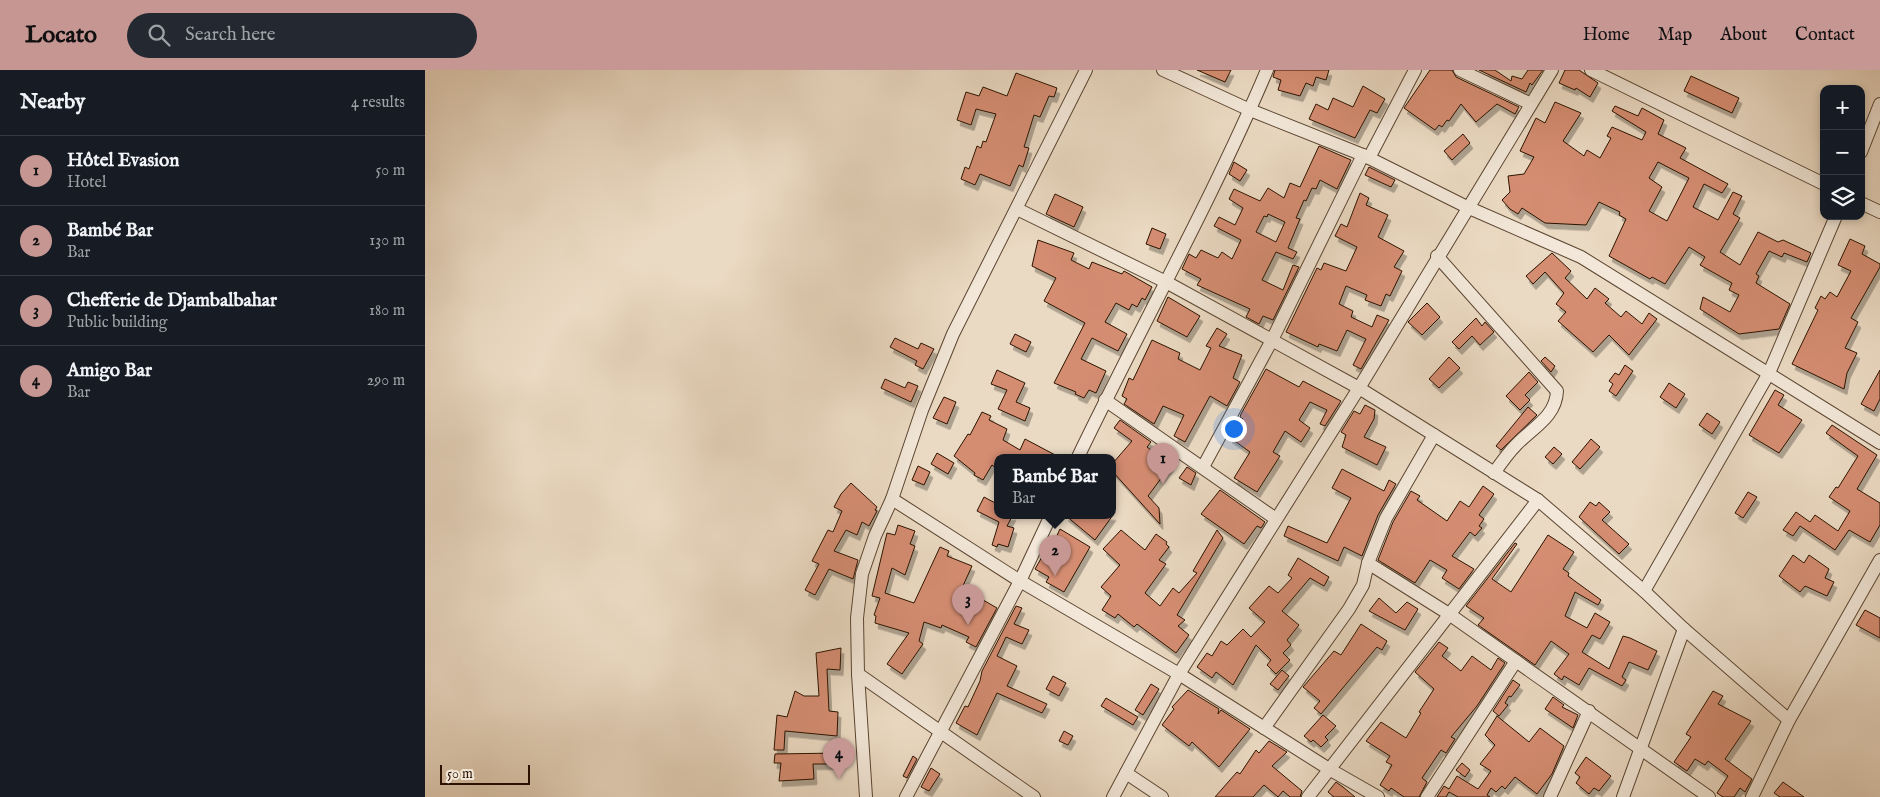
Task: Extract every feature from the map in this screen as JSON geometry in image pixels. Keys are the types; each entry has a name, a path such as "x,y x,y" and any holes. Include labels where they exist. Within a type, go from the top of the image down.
{"street":[{"path":"866,797 858,674 857,618 862,574 875,536 892,499 922,410 953,334 1086,70"},
{"path":"1163,70 1250,110 1366,156 1467,207 1581,257 1880,443"},
{"path":"1079,454 1166,282 1250,110 1267,70"},
{"path":"1203,467 1272,340 1366,156 1415,70"},
{"path":"1460,70 1531,104"},
{"path":"1113,797 1179,674 1359,388 1437,256 1552,70"},
{"path":"1591,70 1820,182"},
{"path":"1865,142 1880,104"},
{"path":"1865,205 1880,212"},
{"path":"1017,209 1166,282 1359,388 1538,500 1789,720"},
{"path":"1644,591 1769,373 1834,220"},
{"path":"1437,256 1557,391 1557,400 1544,420 1517,444 1494,473"},
{"path":"1105,400 1276,519"},
{"path":"1264,728 1349,609 1363,585 1368,563 1386,518 1434,435"},
{"path":"892,499 1020,581 1179,674 1329,769 1378,797"},
{"path":"1308,797 1538,500"},
{"path":"906,797 1020,581 1049,519"},
{"path":"1752,797 1789,720 1880,560"},
{"path":"1368,563 1449,614 1641,747 1709,797"},
{"path":"1623,797 1684,629"},
{"path":"1427,797 1516,660"},
{"path":"858,674 942,730 1034,797"},
{"path":"1550,797 1589,711"},
{"path":"1126,772 1162,797"}],"building":[{"path":"1197,70 1231,70 1225,82"},
{"path":"1275,70 1329,70 1326,80 1316,77 1313,86 1306,83 1300,96 1278,90 1281,80 1273,77"},
{"path":"1430,70 1452,70 1456,77 1519,107 1515,114 1497,104 1476,122 1461,104 1449,121 1447,120 1442,127 1439,125 1435,130 1404,108"},
{"path":"1479,70 1495,70 1511,81 1512,76 1522,79 1528,70 1543,70 1532,85 1530,83 1526,92"},
{"path":"1565,70 1579,70 1598,83 1590,97 1576,88 1575,90 1559,83"},
{"path":"1016,73 1057,88 1054,97 1049,96 1040,117 1034,115 1024,147 1029,148 1023,167 1019,165 1010,186 980,174 975,185 961,179 965,167 969,169 977,146 981,148 983,141 986,142 996,114 976,109 971,125 957,120 966,92 979,96 983,87 1007,96"},
{"path":"1691,76 1739,98 1732,113 1684,91"},
{"path":"1363,86 1385,99 1377,113 1370,110 1355,138 1309,119 1316,104 1328,110 1333,98 1353,107"},
{"path":"1555,102 1581,113 1563,141 1584,156 1587,150 1600,158 1611,138 1607,136 1612,127 1642,140 1646,132 1612,111 1615,106 1638,116 1642,108 1664,120 1658,134 1686,148 1680,158 1728,184 1722,193 1704,184 1693,207 1718,220 1733,192 1742,196 1733,214 1740,218 1720,252 1740,265 1758,232 1778,242 1783,240 1811,253 1807,262 1784,253 1782,257 1769,251 1756,274 1759,276 1756,283 1790,304 1779,329 1739,334 1700,309 1703,297 1730,312 1739,295 1729,290 1732,283 1700,265 1705,257 1689,247 1665,284 1652,277 1650,279 1609,256 1626,219 1619,215 1620,212 1599,202 1586,225 1545,223 1522,208 1518,214 1510,209 1502,200 1510,192 1508,176 1524,174 1534,157 1520,151 1536,118 1545,123","holes":["1658,162 1689,178 1667,221 1649,211 1662,187 1649,178"]},
{"path":"1463,134 1470,143 1452,160 1444,151"},
{"path":"1319,146 1351,160 1337,189 1320,180 1316,189 1312,188 1296,218 1300,219 1288,248 1297,252 1293,259 1276,252 1262,280 1283,290 1293,265 1299,267 1273,320 1263,316 1259,324 1246,317 1250,309 1197,285 1201,279 1182,269 1189,254 1196,258 1201,250 1218,258 1222,252 1232,259 1241,240 1214,226 1219,217 1235,225 1243,208 1229,199 1234,189 1260,201 1268,188 1284,198 1290,183 1300,187","holes":["1268,214 1285,222 1276,242 1256,232 1264,216 1267,217"]},
{"path":"1234,162 1247,170 1240,181 1229,174"},
{"path":"1369,167 1395,180 1391,187 1365,175"},
{"path":"1360,193 1369,198 1366,205 1388,215 1378,237 1404,251 1394,267 1402,271 1390,296 1386,294 1381,306 1365,300 1367,295 1346,286 1339,304 1353,311 1351,317 1372,327 1377,315 1389,320 1361,369 1353,365 1366,339 1347,330 1337,351 1319,344 1318,347 1286,332 1317,268 1321,270 1324,263 1346,271 1357,247 1335,236 1341,224 1347,227"},
{"path":"1055,194 1083,207 1074,227 1046,214"},
{"path":"1152,228 1166,234 1160,249 1146,244"},
{"path":"1850,239 1865,246 1862,254 1880,264 1880,267 1851,318 1858,322 1845,348 1857,353 1847,373 1844,389 1792,364 1818,310 1815,308 1821,296 1825,299 1830,292 1837,297 1851,271 1838,265"},
{"path":"1038,240 1074,253 1071,260 1089,269 1092,262 1122,274 1124,271 1152,287 1145,300 1142,298 1137,307 1132,304 1129,310 1116,303 1105,322 1127,334 1118,351 1092,338 1081,359 1106,371 1096,393 1089,390 1084,398 1075,394 1076,392 1054,383 1085,323 1044,301 1056,278 1032,266"},
{"path":"1552,253 1571,271 1565,278 1587,299 1595,288 1609,299 1605,303 1621,317 1626,311 1642,324 1649,313 1657,319 1629,355 1609,335 1593,352 1558,321 1566,312 1556,304 1564,293 1545,272 1533,284 1526,276"},
{"path":"1168,297 1200,316 1187,337 1157,321"},
{"path":"1427,303 1440,317 1422,335 1408,322"},
{"path":"1476,318 1482,326 1485,322 1494,332 1480,345 1472,336 1459,349 1452,342"},
{"path":"1217,328 1227,334 1219,346 1242,355 1233,378 1240,382 1227,406 1210,396 1185,442 1174,436 1184,415 1163,406 1154,424 1124,404 1127,399 1122,396 1129,378 1133,380 1152,340 1180,353 1178,359 1200,370 1211,348 1206,346"},
{"path":"1015,334 1031,342 1026,352 1010,344"},
{"path":"895,338 918,349 921,343 934,349 923,369 915,365 917,361 890,347"},
{"path":"1449,357 1460,368 1439,388 1429,379"},
{"path":"1545,357 1555,366 1551,372 1541,361"},
{"path":"1625,365 1633,371 1616,396 1609,391 1613,384 1609,381 1615,373 1619,375"},
{"path":"1266,369 1299,387 1303,381 1341,401 1325,426 1320,424 1327,410 1310,402 1299,420 1310,428 1301,442 1285,431 1273,452 1280,456 1257,492 1234,478 1250,452 1229,437 1243,419 1240,417 1241,414"},
{"path":"997,370 1025,383 1016,402 1030,408 1025,421 998,409 1007,390 991,384"},
{"path":"1880,370 1880,399 1874,411 1861,404"},
{"path":"1529,372 1538,382 1525,395 1530,400 1520,410 1506,396"},
{"path":"885,379 905,388 908,382 918,386 911,402 881,388"},
{"path":"1669,383 1685,394 1676,408 1660,397"},
{"path":"1775,390 1784,395 1778,405 1802,420 1779,453 1749,435"},
{"path":"944,397 956,402 947,424 933,418"},
{"path":"1365,405 1375,410 1374,419 1364,437 1386,447 1377,465 1342,447 1346,435 1341,432 1354,411 1360,414"},
{"path":"1528,407 1537,415 1501,450 1496,446"},
{"path":"982,412 991,416 989,420 1007,429 1003,440 1020,450 1025,439 1053,454 994,454 994,467 992,465 983,480 974,475 975,473 954,456 968,434 970,435"},
{"path":"1707,413 1720,422 1712,434 1699,425"},
{"path":"1120,420 1151,442 1147,447 1171,465 1148,496 1159,508 1160,524 1116,475 1116,460 1132,441 1114,428"},
{"path":"1832,425 1877,455 1857,489 1880,503 1880,525 1870,542 1849,530 1835,550 1800,526 1793,536 1783,530 1796,512 1810,522 1815,515 1838,531 1850,511 1829,497 1836,487 1838,488 1858,456 1826,433"},
{"path":"1591,439 1600,447 1580,469 1572,462"},
{"path":"1554,447 1562,454 1553,464 1545,457"},
{"path":"937,453 954,463 948,474 931,464"},
{"path":"918,466 930,472 924,485 912,480"},
{"path":"1187,467 1196,473 1191,485 1179,478"},
{"path":"1342,469 1384,491 1389,480 1396,484 1378,515 1362,556 1344,547 1338,561 1284,536 1288,526 1327,543 1351,498 1332,488"},
{"path":"851,483 877,507 875,510 877,511 869,526 862,522 857,535 846,530 834,551 858,560 853,579 829,569 815,595 805,590 819,564 812,561 828,530 833,532 842,511 834,507 841,494"},
{"path":"1483,486 1494,494 1479,515 1484,519 1479,526 1482,528 1475,536 1470,532 1452,556 1474,569 1459,589 1442,578 1447,570 1430,560 1415,583 1378,560 1393,522 1411,491 1420,496 1417,500 1447,521 1460,501 1469,507"},
{"path":"1220,490 1265,522 1261,528 1257,526 1244,544 1201,514"},
{"path":"1748,492 1757,497 1743,518 1735,513"},
{"path":"984,497 994,502 994,519 1011,519 1007,526 1014,528 1008,547 998,544 997,547 992,545 999,522 977,511"},
{"path":"1590,502 1596,506 1599,502 1610,512 1602,520 1629,544 1619,554 1579,517"},
{"path":"1070,519 1110,519 1095,540"},
{"path":"898,525 915,531 910,544 915,546 905,575 892,568 885,593 914,603 940,547 949,551 947,556 972,566 962,588 997,608 976,647 966,642 969,637 942,625 941,628 924,622 919,641 923,644 902,674 887,664 909,633 875,623 876,616 874,615 880,598 872,596 887,533 895,535"},
{"path":"1060,529 1090,547 1064,592 1046,582 1049,577 1035,569 1050,543 1053,544"},
{"path":"1121,530 1145,550 1156,534 1167,542 1166,544 1169,547 1159,560 1166,564 1145,593 1160,606 1173,588 1179,593 1197,573 1193,571 1217,530 1223,538 1177,615 1185,620 1178,626 1189,635 1176,653 1137,624 1134,627 1118,614 1115,618 1102,610 1111,596 1101,587 1120,565 1103,549"},
{"path":"1548,535 1574,552 1563,569 1569,573 1568,576 1601,600 1598,605 1575,592 1565,616 1587,628 1595,613 1610,622 1600,639 1592,635 1582,652 1609,669 1623,636 1657,651 1648,670 1629,662 1622,677 1626,680 1622,686 1589,668 1579,685 1564,676 1562,680 1554,674 1569,654 1551,641 1535,665 1478,625 1484,618 1466,606 1515,543 1517,544 1492,579 1511,592"},
{"path":"1793,555 1804,563 1809,555 1829,569 1825,578 1834,582 1827,596 1805,586 1800,592 1779,576"},
{"path":"1298,558 1329,577 1324,586 1310,578 1282,611 1299,625 1287,640 1291,645 1283,653 1290,660 1276,674 1267,665 1271,660 1256,645 1233,685 1216,672 1212,678 1197,667 1207,653 1212,656 1221,641 1227,645 1243,629 1251,637 1265,622 1249,608 1269,586 1278,593 1292,578 1288,575"},
{"path":"1379,598 1396,613 1407,602 1418,609 1405,630 1369,611"},
{"path":"1016,606 1022,608 1014,624 1029,630 1022,644 1006,637 997,656 1017,666 1007,686 1047,704 1042,713 997,693 977,735 956,723 965,706 968,707 980,681 982,671"},
{"path":"1865,610 1880,618 1880,638 1856,625"},
{"path":"1361,624 1387,641 1382,650 1377,647 1321,714 1314,708 1320,701 1303,687 1334,651 1341,655"},
{"path":"1439,642 1448,648 1442,656 1461,671 1472,656 1491,670 1498,658 1505,663 1477,706 1451,737 1455,739 1446,753 1441,750 1422,778 1427,782 1419,797 1404,797 1391,788 1389,791 1380,785 1392,765 1386,762 1390,756 1366,741 1381,722 1406,738 1421,713 1419,712 1434,689 1415,672"},
{"path":"841,648 840,670 827,669 829,711 838,712 837,736 785,731 784,750 774,750 777,715 787,717 795,691 804,696 819,696 816,653"},
{"path":"1282,670 1289,676 1278,690 1270,684"},
{"path":"1053,676 1066,683 1059,696 1046,689"},
{"path":"1513,680 1520,685 1511,697 1509,696 1505,703 1508,705 1499,716 1493,711"},
{"path":"1151,684 1159,689 1143,715 1135,710"},
{"path":"1188,690 1219,709 1218,714 1221,710 1250,729 1219,767 1192,742 1189,746 1162,725 1174,709 1172,707"},
{"path":"1713,691 1723,696 1718,704 1751,721 1725,759 1752,779 1745,792 1740,788 1734,797 1723,797 1717,793 1728,776 1708,761 1705,765 1695,759 1687,771 1674,762 1691,737 1686,734"},
{"path":"1553,697 1564,705 1562,707 1578,715 1573,728 1545,709"},
{"path":"1106,698 1138,717 1133,725 1101,706"},
{"path":"1323,715 1336,726 1325,737 1328,740 1321,747 1313,740 1311,742 1304,736"},
{"path":"1497,716 1529,742 1540,728 1564,746 1552,774 1537,794 1515,777 1505,789 1502,786 1496,792 1491,788 1487,795 1490,797 1458,797 1449,792 1446,797 1437,797 1444,786 1449,789 1457,776 1478,789 1491,771 1480,764 1495,745 1485,735"},
{"path":"1064,731 1073,736 1068,745 1059,741"},
{"path":"1269,741 1287,752 1272,766 1302,791 1300,797 1290,797 1283,791 1278,797 1264,785 1253,797 1215,797 1237,772 1240,774 1256,750 1259,753"},
{"path":"839,753 839,764 813,764 814,779 779,781 781,763 774,763 775,754"},
{"path":"913,756 917,759 907,778 903,776"},
{"path":"1586,757 1611,776 1599,791 1594,788 1589,794 1576,783 1580,777 1575,773"},
{"path":"1462,763 1470,770 1465,777 1456,770"},
{"path":"931,768 940,774 929,791 921,787"},
{"path":"1336,782 1355,797 1334,797 1328,792"},
{"path":"1783,782 1804,797 1780,797 1774,793"}],"place":[{"name":"Hôtel Evasion","path":"1163,484"},
{"name":"Bambé Bar","path":"1055,576"},
{"name":"Chefferie de Djambalbahar","path":"968,625"},
{"name":"Amigo Bar","path":"839,779"}]}
